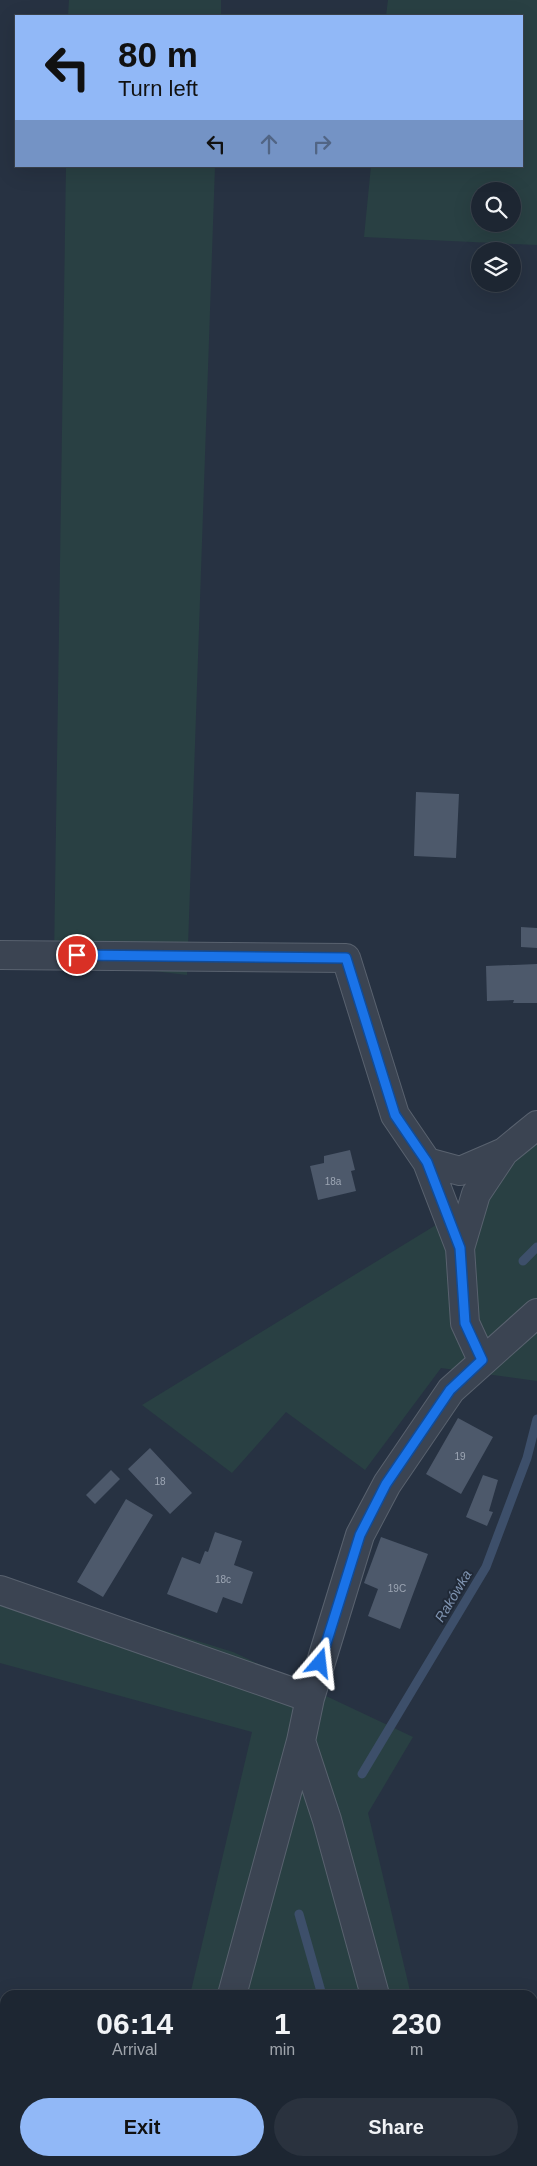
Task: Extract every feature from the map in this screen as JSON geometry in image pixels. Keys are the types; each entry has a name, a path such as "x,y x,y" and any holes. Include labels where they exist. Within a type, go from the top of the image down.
{"street":[{"path":"0,955 346,958 395,1115 427,1162 460,1248 465,1323 482,1360"},
{"path":"427,1162 460,1171 504,1152 537,1125"},
{"path":"460,1248 476,1194 504,1152"},
{"path":"233,1990 301,1741 310,1698 360,1535 386,1484 450,1390 537,1313"},
{"path":"0,1590 310,1698"},
{"path":"301,1741 327,1820 374,1990"}],"green space":[{"path":"69,0 221,0 221,15 68,15"},
{"path":"388,0 537,0 537,245 521,244 521,242 472,242 364,237 371,167 523,167 523,15 386,15"},
{"path":"66,167 215,167 187,975 54,959"},
{"path":"537,1137 537,1381 441,1368 365,1470 286,1412 232,1473 142,1405 436,1225"},
{"path":"0,1580 233,1652 413,1737 368,1813 410,1990 191,1990 252,1732 0,1663"}],"building":[{"path":"416,792 459,794 456,858 414,856"},
{"path":"521,927 537,928 537,948 521,947"},
{"path":"537,964 537,1003 513,1003 514,1000 487,1001 486,966"},
{"path":"350,1150 355,1170 351,1171 356,1191 318,1200 310,1166 324,1163 324,1156"},
{"path":"458,1418 493,1437 461,1494 426,1474"},
{"path":"150,1448 192,1493 170,1514 128,1469"},
{"path":"111,1470 120,1479 95,1504 86,1495"},
{"path":"483,1475 498,1480 489,1511 493,1512 487,1526 466,1517"},
{"path":"126,1499 153,1515 103,1597 77,1582"},
{"path":"215,1532 242,1541 234,1565 253,1572 242,1604 223,1597 217,1613 167,1594 182,1557 200,1564 205,1551 208,1552"},
{"path":"381,1537 428,1554 400,1629 368,1616 378,1589 364,1583"}],"waterway":[{"name":"Rakówka","path":"523,1261 537,1247"},
{"name":"Rakówka","path":"362,1774 486,1567 527,1458 537,1419"},
{"name":"Rakówka","path":"299,1914 321,1990"}],"route":[{"path":"77,955 346,958 395,1115 427,1162 460,1248 465,1323 482,1360 450,1390 386,1484 360,1535 320,1663"}]}
